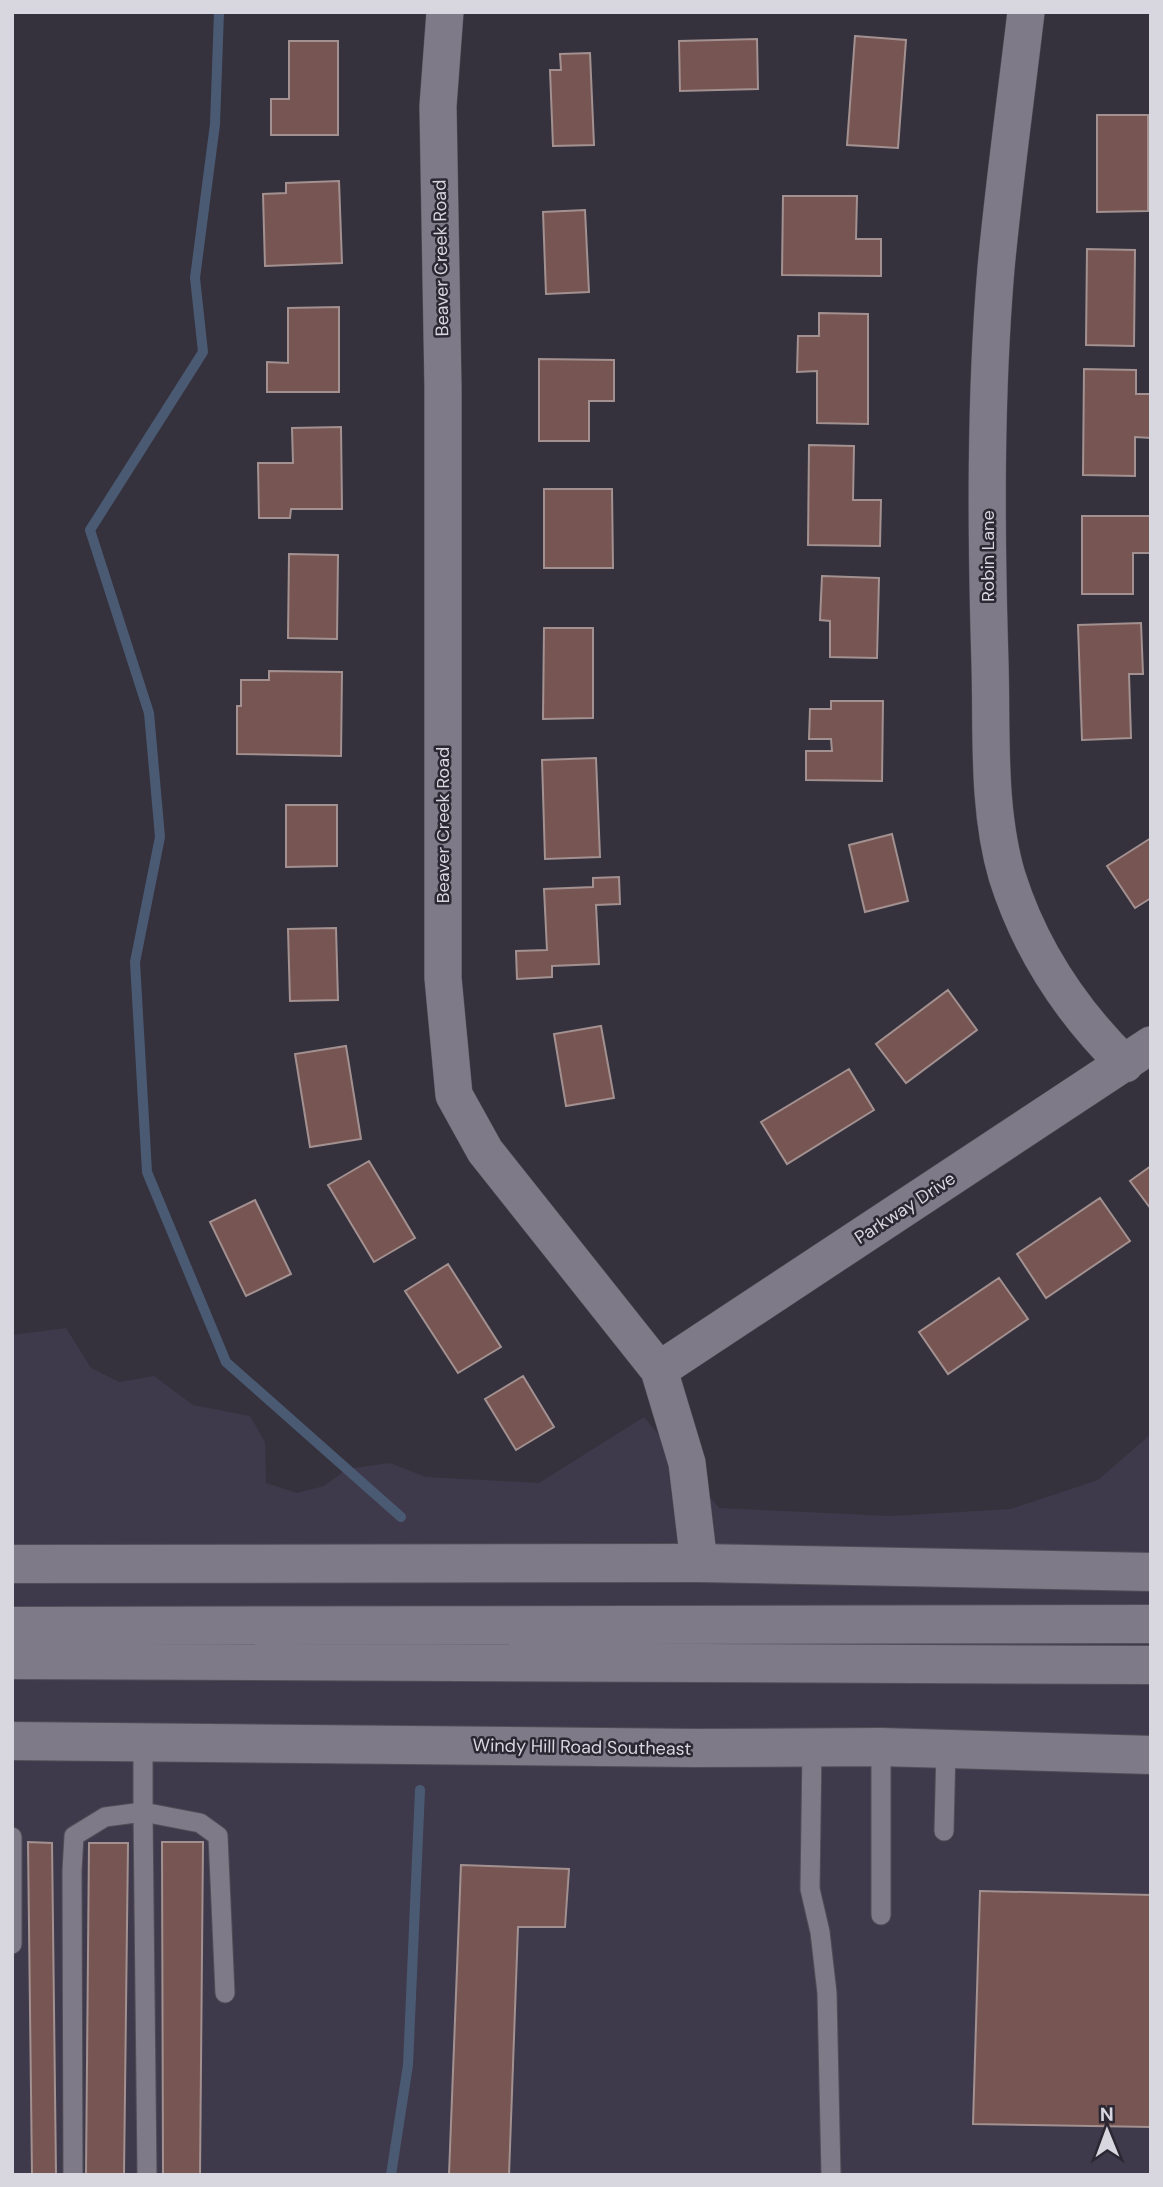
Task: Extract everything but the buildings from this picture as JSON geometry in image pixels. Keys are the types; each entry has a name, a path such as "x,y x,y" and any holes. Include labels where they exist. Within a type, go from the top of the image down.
{"street":[{"name":"Beaver Creek Road","path":"445,12 438,106 443,388 443,978 454,1095 485,1151 659,1370 687,1463 699,1563"},
{"name":"Robin Lane","path":"1026,12 996,269 989,420 988,572 993,773 997,824 1006,873 1023,921 1045,966 1102,1041 1138,1054"},
{"name":"Parkway Drive","path":"659,1370 1138,1054"},
{"path":"12,1564 699,1563 1151,1572"},
{"path":"12,1626 1151,1624"},
{"path":"12,1660 1151,1665"},
{"name":"Windy Hill Road Southeast","path":"12,1741 881,1747 1151,1755"}],"lane":[{"path":"143,1742 147,2175"},
{"path":"881,1747 881,1914"},
{"path":"812,1748 810,1889 820,1932 827,1993 831,2175"},
{"path":"944,1831 946,1748"},
{"path":"73,2175 74,1836 105,1817 143,1812 200,1823 218,1836 225,1993"},
{"path":"12,1837 12,1944"}],"shaded area":[{"path":"66,1328 91,1368 119,1382 154,1376 193,1405 250,1416 265,1442 266,1483 297,1493 324,1486 347,1469 390,1463 426,1477 539,1483 644,1417 719,1508 890,1516 1011,1509 1098,1480 1151,1434 1151,2175 12,2175 12,1335"}],"waterway":[{"path":"219,12 215,124 195,278 203,352 90,530 149,713 160,837 135,962 147,1172 226,1362 401,1517"},
{"path":"391,2175 408,2065 420,1790"}]}
